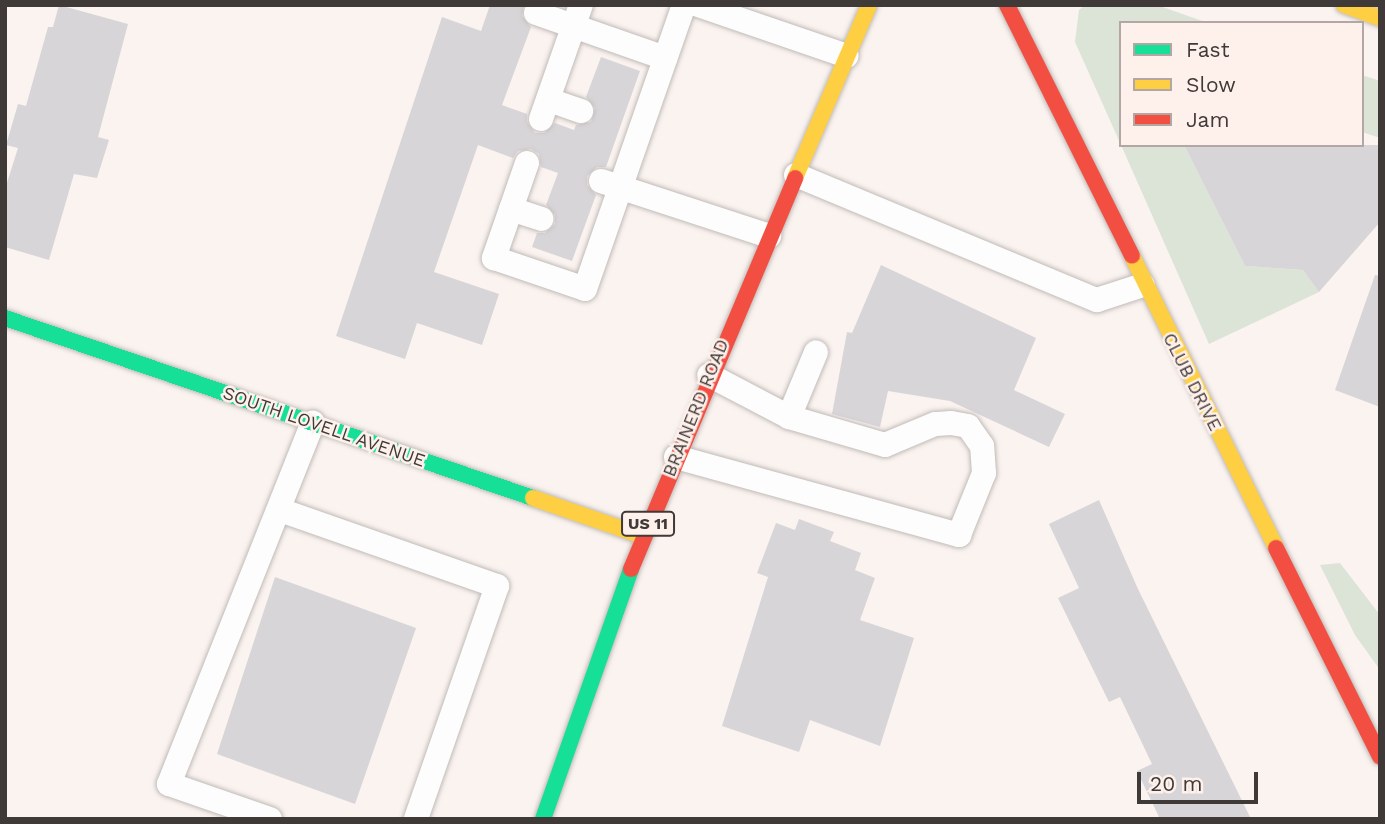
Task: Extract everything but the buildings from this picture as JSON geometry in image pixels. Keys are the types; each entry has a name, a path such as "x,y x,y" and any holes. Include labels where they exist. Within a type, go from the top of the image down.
{"street":[{"name":"BRAINERD ROAD","path":"542,819 643,536 709,375 869,5"},
{"name":"CLUB DRIVE","path":"1007,5 1143,285 1380,757"},
{"path":"1344,5 1375,13"},
{"name":"SOUTH LOVELL AVENUE","path":"5,318 643,536"}],"lane":[{"path":"527,163 494,258 585,289 592,236 610,184 630,127 665,58 684,5"},
{"path":"698,5 847,56"},
{"path":"536,13 578,16 665,58"},
{"path":"578,16 545,109 581,111"},
{"path":"796,174 1097,300 1143,285"},
{"path":"610,184 769,236"},
{"path":"511,209 541,219"},
{"path":"789,417 816,352"},
{"path":"676,457 958,535 984,474 982,446 968,426 951,422 935,424 884,445 789,417 709,375"},
{"path":"270,819 169,784 313,423"},
{"path":"280,510 497,586 416,819"}],"shaded area":[{"path":"1085,5 1157,5 1202,21 1119,21 1119,141 1075,42 1079,10"},
{"path":"1364,76 1380,81 1380,138 1364,133"},
{"path":"1122,147 1185,147 1245,266 1303,270 1319,292 1209,344"},
{"path":"1340,563 1380,615 1380,670 1355,635 1320,565"}],"traffic: fast":[{"path":"5,318 533,498"},
{"path":"543,819 631,569"}],"traffic: slow":[{"path":"795,178 869,5"},
{"path":"1344,5 1380,18"},
{"path":"1132,256 1276,548"},
{"path":"533,498 643,536"}],"traffic: jam":[{"path":"1007,5 1132,256"},
{"path":"631,569 795,178"},
{"path":"1276,548 1380,757"}]}
